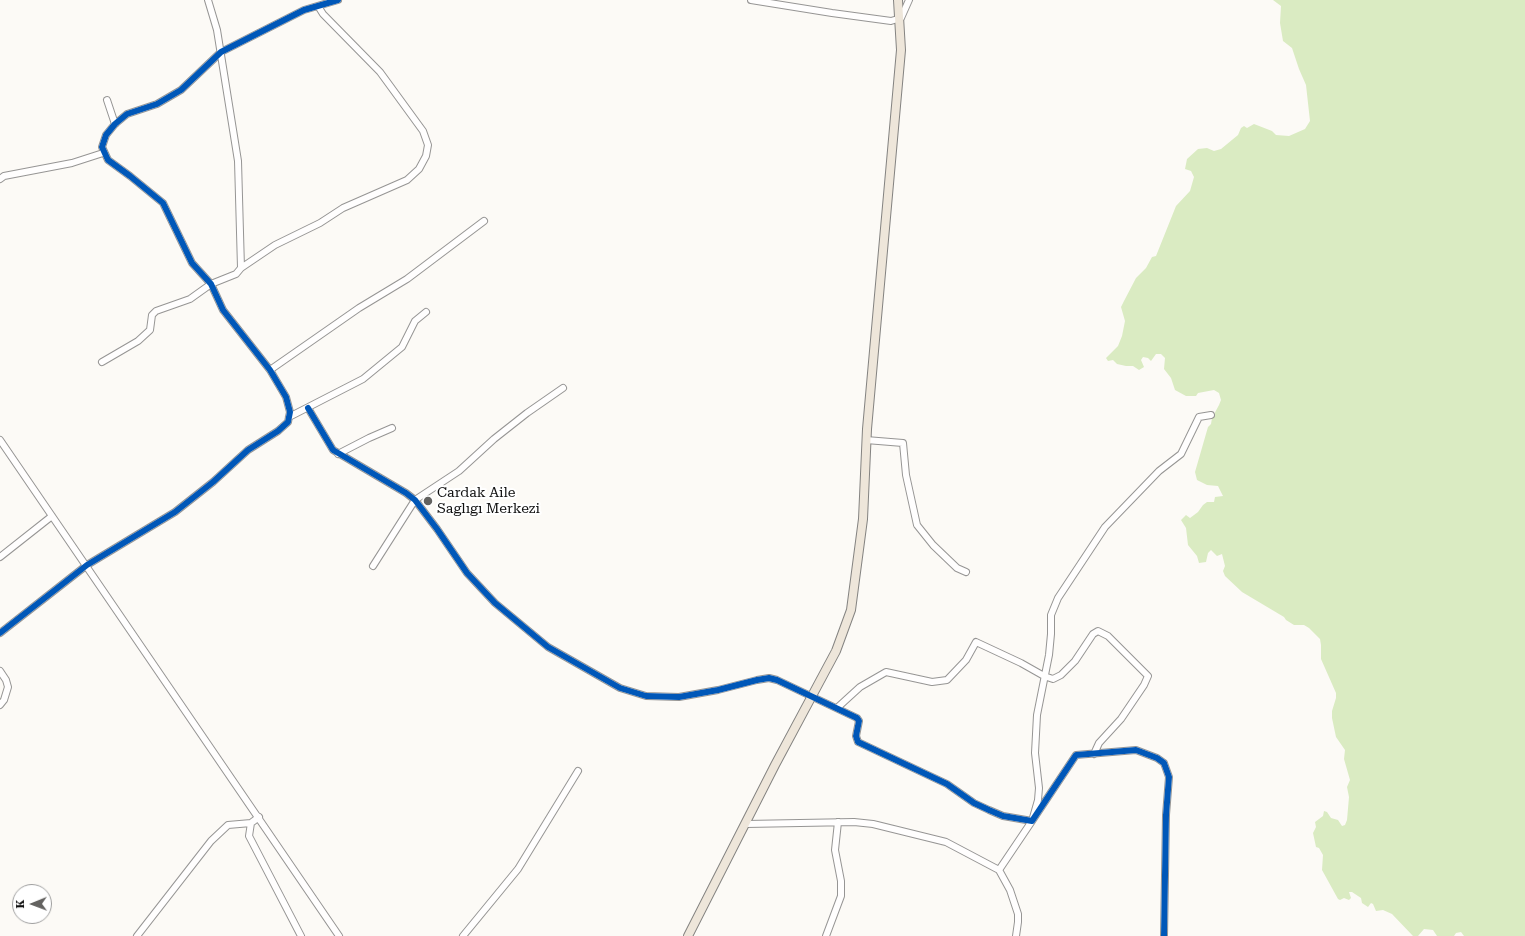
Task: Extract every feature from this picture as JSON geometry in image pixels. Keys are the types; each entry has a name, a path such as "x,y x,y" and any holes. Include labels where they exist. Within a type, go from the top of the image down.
{"main road":[{"path":"688,936 836,651 851,610 863,519 866,440 901,50 901,18 898,0"}],"street":[{"path":"208,0 217,30 238,161 241,268"},
{"path":"0,633 86,565 175,512 213,482 248,450 283,428 288,422 289,404 286,397 270,370 223,310 210,284 192,264 163,203 108,160 102,148 106,135 114,124 127,114 157,104 181,90 221,52 304,10 338,0"},
{"path":"751,0 890,21 901,18 909,0"},
{"path":"102,362 138,341 150,330 152,315 156,311 190,299 210,284 236,274 241,268 275,245 320,223 342,208 407,180 419,169 426,156 428,145 423,131 380,72 323,14 318,6"},
{"path":"107,100 114,124"},
{"path":"0,179 4,176 72,163 104,153"},
{"path":"270,370 359,308 413,275 484,221"},
{"path":"289,417 364,379 402,347 415,321 426,312"},
{"path":"373,566 414,500 459,471 516,421 563,388"},
{"path":"308,408 333,450 406,492 414,500 437,529 467,573 494,603 548,646 620,688 646,696 679,697 718,690 769,678 787,683 857,718 859,721 856,736 858,742 947,784 974,803 989,810 1003,816 1032,821"},
{"path":"1032,821 1038,800 1035,753 1037,715 1052,634 1051,615 1058,598 1106,527 1159,471 1181,454 1199,417 1211,415"},
{"path":"338,454 392,428"},
{"path":"0,440 339,936"},
{"path":"866,440 903,443 906,475 917,525 933,545 957,568 966,572"},
{"path":"0,557 52,516"},
{"path":"837,708 860,687 886,672 932,682 947,680 966,660 976,642 1053,679 1061,675 1075,661 1093,634 1098,632 1108,636 1148,676 1144,685 1121,719 1099,743 1094,754"},
{"path":"0,670 8,687 4,700 0,706"},
{"path":"999,870 1076,755 1136,750 1157,758 1167,768 1169,777 1166,815 1164,936"},
{"path":"463,936 518,869 578,771"},
{"path":"137,936 211,841 232,824 251,823 259,817"},
{"path":"826,936 841,896 841,880 836,850 838,822"},
{"path":"746,824 838,822 873,824 946,842 999,870 1010,890 1018,914 1016,936"},
{"path":"251,823 249,836 301,936"}],"green space":[{"path":"1273,0 1525,0 1525,936 1464,936 1461,932 1456,933 1454,936 1437,936 1433,930 1424,929 1418,936 1413,936 1392,914 1383,910 1376,911 1371,903 1368,907 1362,903 1361,898 1352,892 1349,892 1351,898 1349,900 1344,898 1340,900 1338,899 1322,870 1323,855 1319,848 1316,847 1313,833 1316,827 1315,822 1323,816 1324,811 1327,812 1331,818 1338,820 1342,826 1345,825 1347,820 1349,797 1347,787 1350,780 1344,759 1345,750 1336,737 1332,711 1336,693 1321,659 1320,639 1309,628 1304,625 1294,625 1284,617 1242,592 1225,576 1223,571 1225,566 1222,554 1217,556 1211,550 1208,553 1206,562 1199,563 1197,556 1188,545 1186,528 1181,520 1186,515 1190,518 1207,502 1214,502 1215,497 1223,496 1218,486 1207,485 1197,480 1195,472 1208,427 1211,424 1212,418 1221,400 1219,393 1214,390 1198,393 1196,396 1186,396 1175,390 1171,378 1164,369 1165,358 1161,354 1156,354 1151,361 1148,358 1143,357 1141,360 1144,367 1139,370 1133,366 1117,364 1113,360 1108,361 1106,358 1118,346 1122,336 1125,321 1121,307 1124,301 1136,278 1146,268 1152,257 1156,256 1176,206 1190,191 1194,177 1191,171 1185,169 1187,159 1198,149 1207,148 1214,151 1221,149 1238,135 1241,128 1244,126 1247,128 1254,124 1272,131 1276,135 1289,136 1305,129 1310,121 1306,85 1292,48 1283,41 1280,23 1281,6"}],"cycle path":[{"path":"0,633 87,565 175,512 213,482 248,450 278,431 288,422 290,412 286,397 270,370 223,310 211,284 192,263 163,203 108,160 102,147 106,135 115,124 127,114 157,104 181,90 221,52 304,10 338,0"},
{"path":"308,408 333,450 406,493 415,500 467,573 495,603 548,647 620,688 646,696 679,697 718,690 757,680 769,678 777,680 857,718 859,721 856,736 858,742 947,784 974,803 989,810 1003,816 1032,821 1076,755 1136,750 1157,758 1164,763 1169,777 1166,815 1164,936"}],"place":[{"name":"Cardak Aile Saglıgı Merkezi","path":"428,501"}]}
